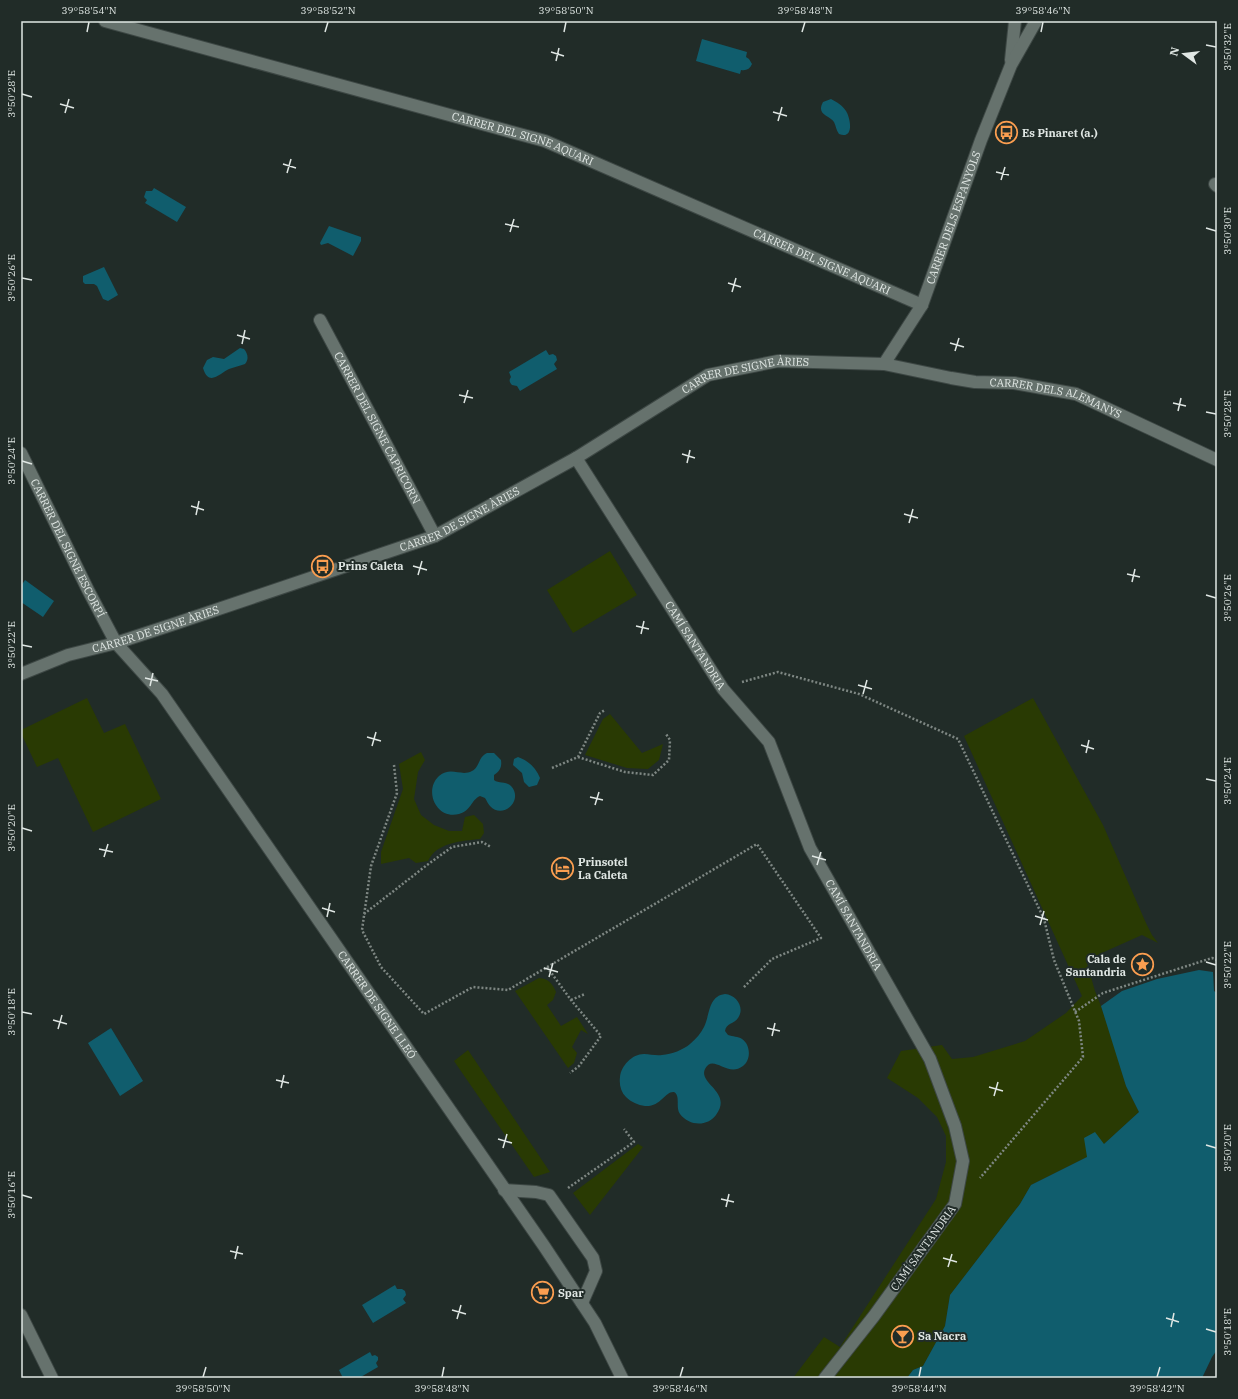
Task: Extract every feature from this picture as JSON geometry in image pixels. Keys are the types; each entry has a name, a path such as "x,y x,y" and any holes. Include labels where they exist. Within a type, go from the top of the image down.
{"street":[{"name":"CARRER DEL SIGNE AQUARI","path":"105,21 545,141 922,305"},
{"name":"CARRER DELS ESPANYOLS","path":"1010,65 1016,21"},
{"name":"CARRER DELS ESPANYOLS","path":"884,364 922,305 980,140 1010,65 1036,21"},
{"name":"CARRER DEL SIGNE CAPRICORN","path":"320,320 435,536"},
{"name":"CARRER DE SIGNE ÀRIES","path":"21,674 68,655 116,643 435,536 576,458 708,375 778,361 884,364"},
{"name":"CARRER DELS ALEMANYS","path":"884,364 974,382 1014,383 1076,394 1217,460"},
{"name":"CARRER DEL SIGNE ESCORPÍ","path":"21,453 88,590 116,643"},
{"name":"CAMÍ SANTANDRIA","path":"576,458 723,689 769,742 810,848 930,1059 955,1126 963,1161 955,1204 874,1316 825,1378"},
{"name":"CARRER DE SIGNE LLEÓ","path":"116,643 162,694 544,1246 595,1323 622,1378"},
{"path":"504,1190 536,1192 549,1196 593,1258 596,1271 582,1303"},
{"path":"21,1315 52,1378"}],"path":[{"path":"723,689 778,672 859,694 958,739 1044,919 1054,960 1079,1021 1083,1057 974,1185 958,1186"},
{"path":"552,768 578,757 600,713 605,710"},
{"path":"578,757 625,772 653,775 669,760 670,740 666,734"},
{"path":"394,765 397,793 371,866 362,930 381,966 424,1014 473,987 508,990 757,844 821,938 772,959 743,988"},
{"path":"364,914 427,864 452,847 482,842 491,847"},
{"path":"1075,1012 1103,993 1212,958 1217,960"},
{"path":"546,967 600,1036 579,1066 570,1073"},
{"path":"571,1000 585,994"},
{"path":"566,1190 634,1142 624,1129"}],"green space":[{"path":"610,551 637,595 573,633 547,590"},
{"path":"87,698 104,733 125,724 161,799 93,832 58,758 37,767 21,733 21,730"},
{"path":"1033,698 1103,825 1146,923 1158,943 1142,935 1086,960 1126,1086 1139,1112 1104,1144 1087,1157 1031,1185 1020,1204 950,1295 945,1326 923,1366 913,1370 907,1378 793,1378 824,1337 840,1347 936,1199 946,1162 946,1136 937,1117 918,1098 887,1078 901,1051 942,1045 952,1059 973,1057 1025,1041 1066,1013 1082,996 964,736"},
{"path":"610,714 642,753 663,744 659,760 648,769 627,768 585,755 603,719"},
{"path":"421,752 425,760 418,772 414,799 421,815 434,825 449,831 462,831 465,817 474,815 483,824 484,833 480,839 458,842 444,846 437,850 428,861 416,863 409,858 381,864 381,852 403,789 399,764"},
{"path":"539,978 550,982 556,992 553,1000 547,1005 561,1026 577,1017 588,1034 581,1030 572,1047 577,1053 574,1063 568,1068 515,991"},
{"path":"468,1050 550,1172 534,1177 454,1061"},
{"path":"638,1144 643,1147 590,1215 573,1193"}],"water":[{"path":"702,39 747,52 746,57 752,64 751,66 748,69 741,70 740,74 696,61"},
{"path":"831,99 842,106 848,115 850,128 847,134 839,134 834,122 821,110 823,102"},
{"path":"154,188 186,207 177,222 145,203 147,200 144,197 146,191 152,191"},
{"path":"329,226 361,237 361,241 353,256 328,243 321,245 320,243"},
{"path":"104,267 118,295 108,301 103,299 97,286 94,284 85,284 83,282 83,276"},
{"path":"240,348 244,349 247,355 245,364 229,369 215,377 208,377 203,368 207,360 213,357 224,359"},
{"path":"546,350 549,355 553,354 556,356 557,360 554,364 557,369 520,391 517,386 512,385 510,382 511,377 509,372"},
{"path":"25,580 54,601 43,617 21,602 21,586"},
{"path":"487,753 494,753 501,760 501,767 494,775 494,780 509,784 511,786 515,797 513,802 506,810 495,810 489,805 485,798 480,796 463,813 451,815 444,813 439,809 432,796 434,782 443,773 468,773 472,771 475,769 482,757"},
{"path":"518,757 532,765 540,778 537,785 529,787 524,782 522,773 513,765 514,759"},
{"path":"1199,970 1213,972 1214,991 1217,993 1217,1350 1202,1378 907,1378 913,1370 923,1366 945,1326 950,1295 1020,1204 1031,1185 1087,1157 1084,1138 1095,1132 1104,1144 1139,1112 1126,1086 1101,1006 1122,991 1157,979"},
{"path":"725,994 736,999 741,1010 738,1018 727,1026 725,1031 728,1035 739,1037 745,1042 749,1056 746,1063 737,1069 726,1068 712,1063 705,1069 704,1074 706,1079 718,1094 720,1100 720,1107 716,1115 708,1122 698,1124 688,1121 680,1114 677,1096 674,1092 671,1092 659,1102 650,1106 637,1104 626,1097 620,1086 620,1080 622,1069 628,1061 635,1056 646,1054 666,1054 687,1046 703,1029 712,1002 715,998"},
{"path":"111,1028 143,1081 120,1096 88,1043"},
{"path":"395,1285 397,1289 402,1289 405,1291 406,1295 403,1299 406,1303 373,1323 362,1305"},
{"path":"370,1352 372,1356 375,1355 378,1357 376,1363 378,1367 359,1378 343,1378 339,1370"}],"place":[{"name":"Es Pinaret (a.)","path":"1006,133"},
{"name":"Prins Caleta","path":"323,566"},
{"name":"Prinsotel La Caleta","path":"563,868"},
{"name":"Cala de Santandria","path":"1142,965"},
{"name":"Spar","path":"543,1293"},
{"name":"Sa Nacra","path":"902,1336"}]}
